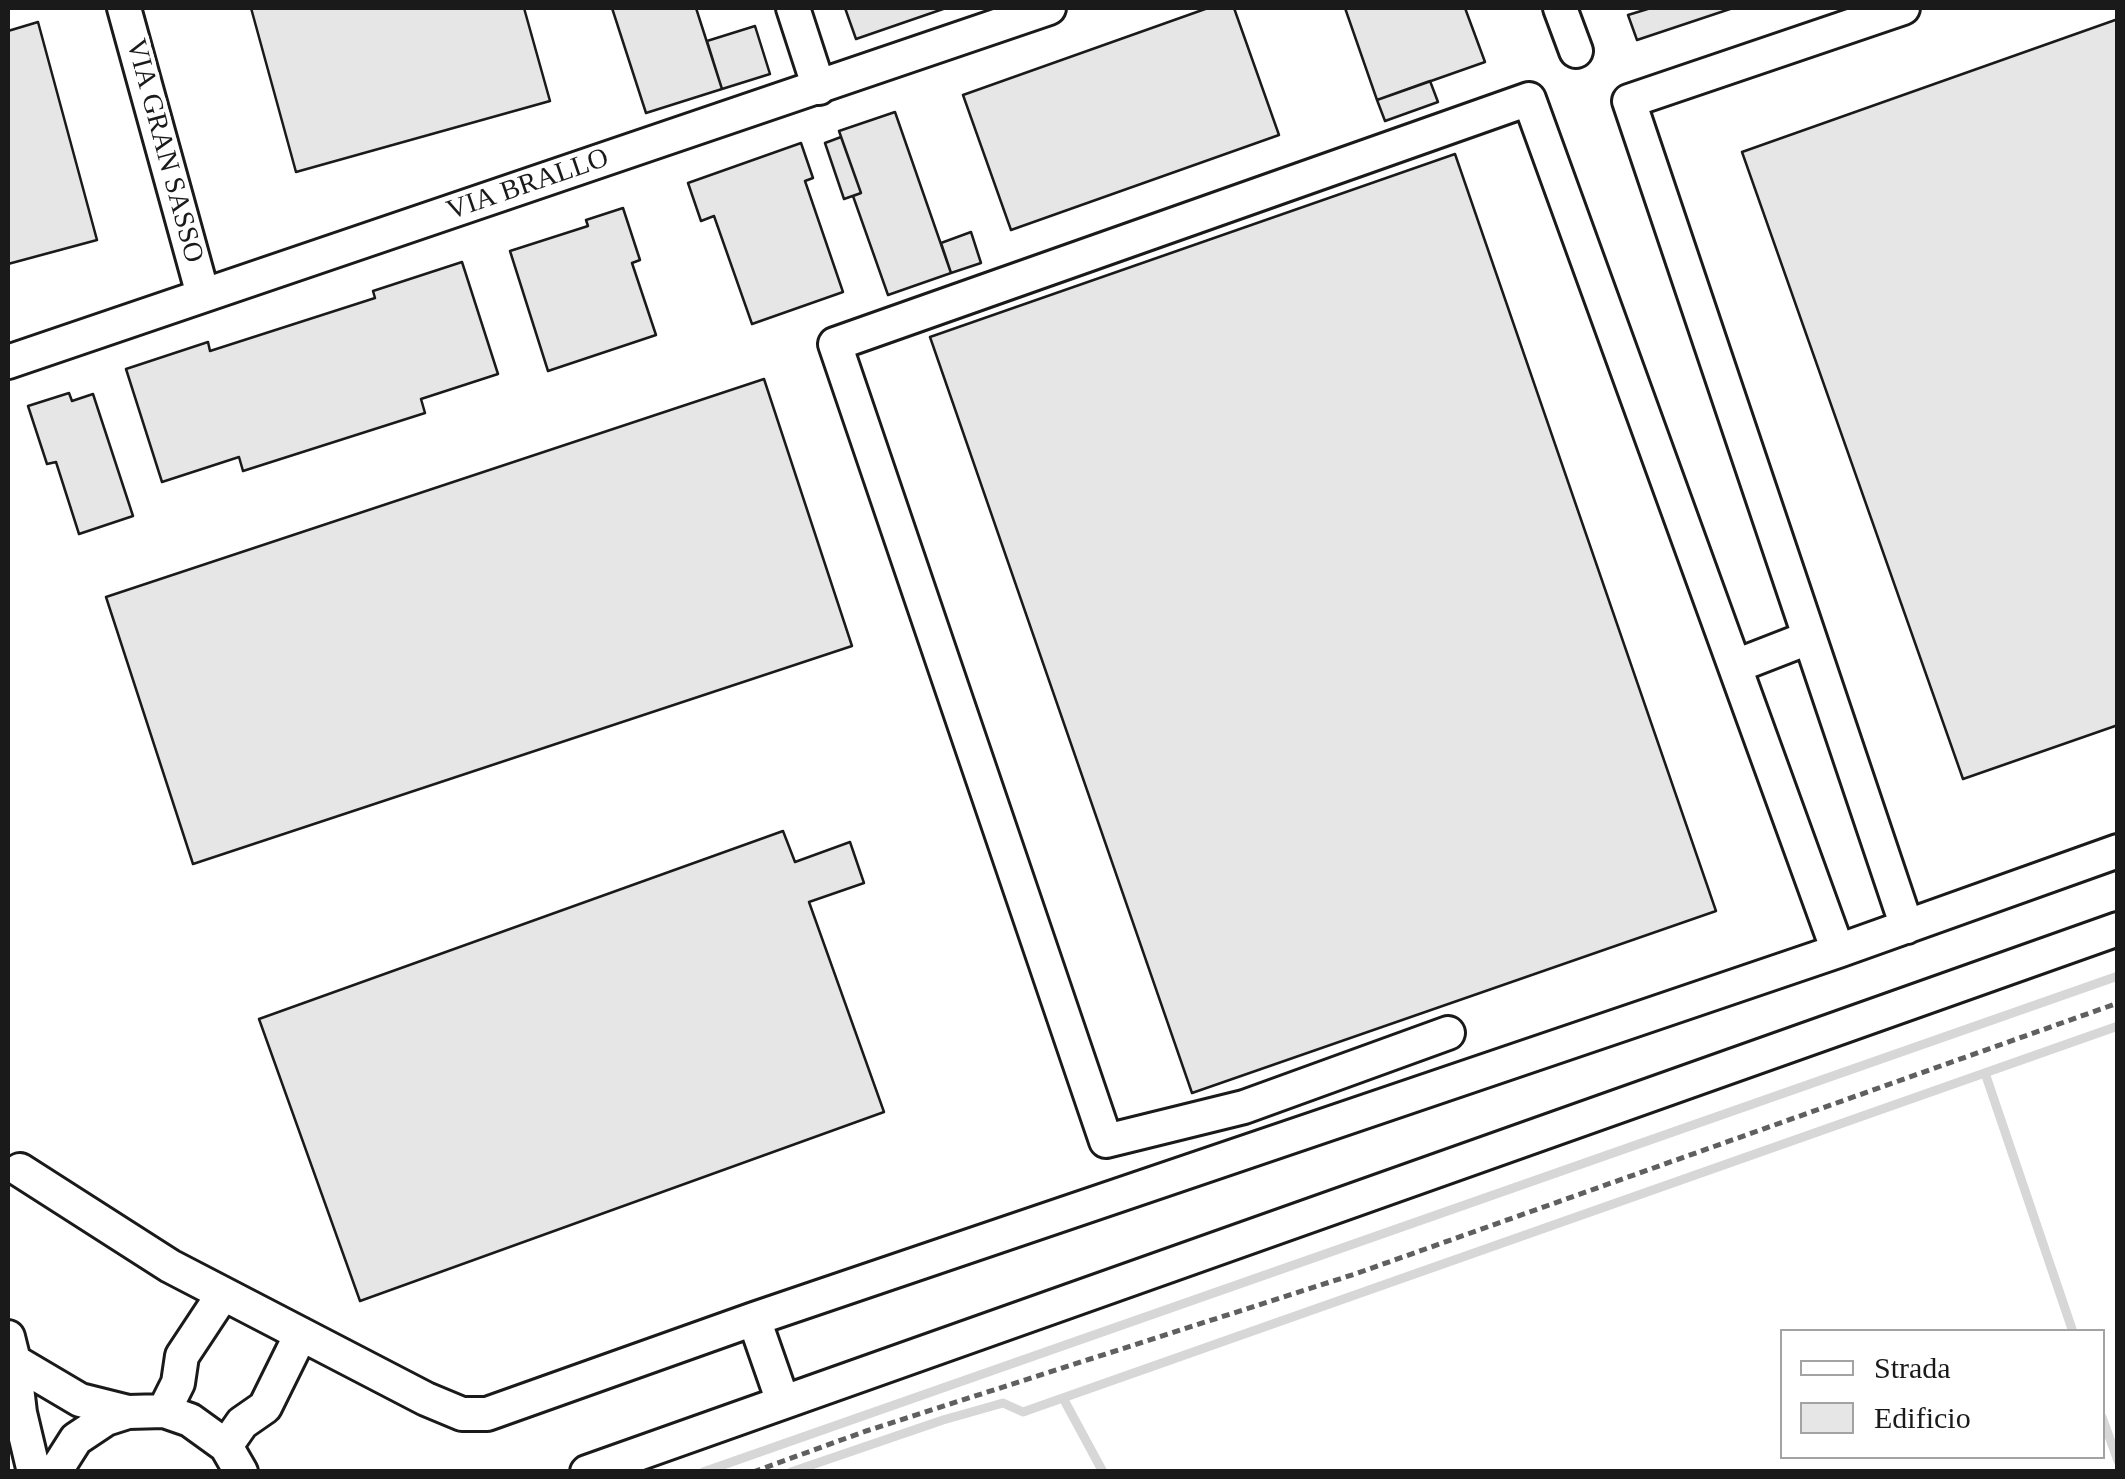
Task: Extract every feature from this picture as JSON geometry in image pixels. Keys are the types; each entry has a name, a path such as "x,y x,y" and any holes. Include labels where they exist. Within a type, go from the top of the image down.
{"street":[{"name":"VIA GRAN SASSO","path":"124,8 203,295"},
{"path":"793,8 818,88"},
{"name":"VIA BRALLO","path":"8,362 1049,8"},
{"path":"1560,8 1576,51"},
{"path":"1903,8 1630,102 1906,927"},
{"path":"1448,1033 1244,1107 1106,1140 835,344 1529,100 1838,951"},
{"path":"1736,666 1808,638"},
{"path":"20,1170 170,1266 223,1294 426,1399 462,1414 487,1414 754,1319 1838,951 2118,851"},
{"path":"587,1472 2118,929"},
{"path":"164,1412 178,1383 182,1356 223,1294"},
{"path":"754,1319 783,1402"},
{"path":"11,1349 80,1400 128,1412 164,1412 190,1420 234,1459 242,1422 265,1407 302,1334"},
{"path":"11,1349 20,1414 34,1472"},
{"path":"54,1472 76,1439 106,1419 128,1412"}],"path":[{"path":"753,1472 866,1431 1355,1274 2118,1003"}],"building":[{"path":"251,8 524,8 550,101 296,172"},
{"path":"612,8 696,8 722,89 646,113"},
{"path":"845,8 946,8 856,39"},
{"path":"1208,8 1234,8 1279,135 1011,230 963,95"},
{"path":"1345,8 1465,8 1485,62 1377,100"},
{"path":"1651,8 1733,8 1637,40 1628,15"},
{"path":"2118,19 2118,725 1963,779 1742,152"},
{"path":"38,22 97,240 8,264 8,31"},
{"path":"755,26 770,74 722,89 707,41"},
{"path":"1430,81 1438,102 1385,121 1377,100"},
{"path":"895,112 951,273 888,295 853,196 861,193 839,131"},
{"path":"841,137 861,193 844,199 825,143"},
{"path":"801,143 813,178 805,181 843,292 752,324 714,216 701,221 688,183"},
{"path":"1455,154 1716,911 1192,1093 930,337"},
{"path":"623,208 640,260 632,263 656,335 548,371 510,251 588,226 586,220"},
{"path":"971,232 981,263 951,273 941,243"},
{"path":"462,262 498,374 421,399 425,413 243,471 239,457 162,482 126,369 208,342 210,351 375,298 373,291"},
{"path":"764,379 852,646 193,864 106,597"},
{"path":"69,393 72,401 93,394 133,516 79,534 56,462 47,464 28,406"},
{"path":"783,831 795,862 850,842 864,883 809,902 884,1112 360,1301 259,1019"}],"waterway":[{"path":"703,1472 2118,976"},
{"path":"791,1472 1003,1403 1023,1412 2118,1026"},
{"path":"1985,1073 2072,1329"},
{"path":"1063,1398 1103,1472"},
{"path":"2105,1425 2118,1461"}]}
